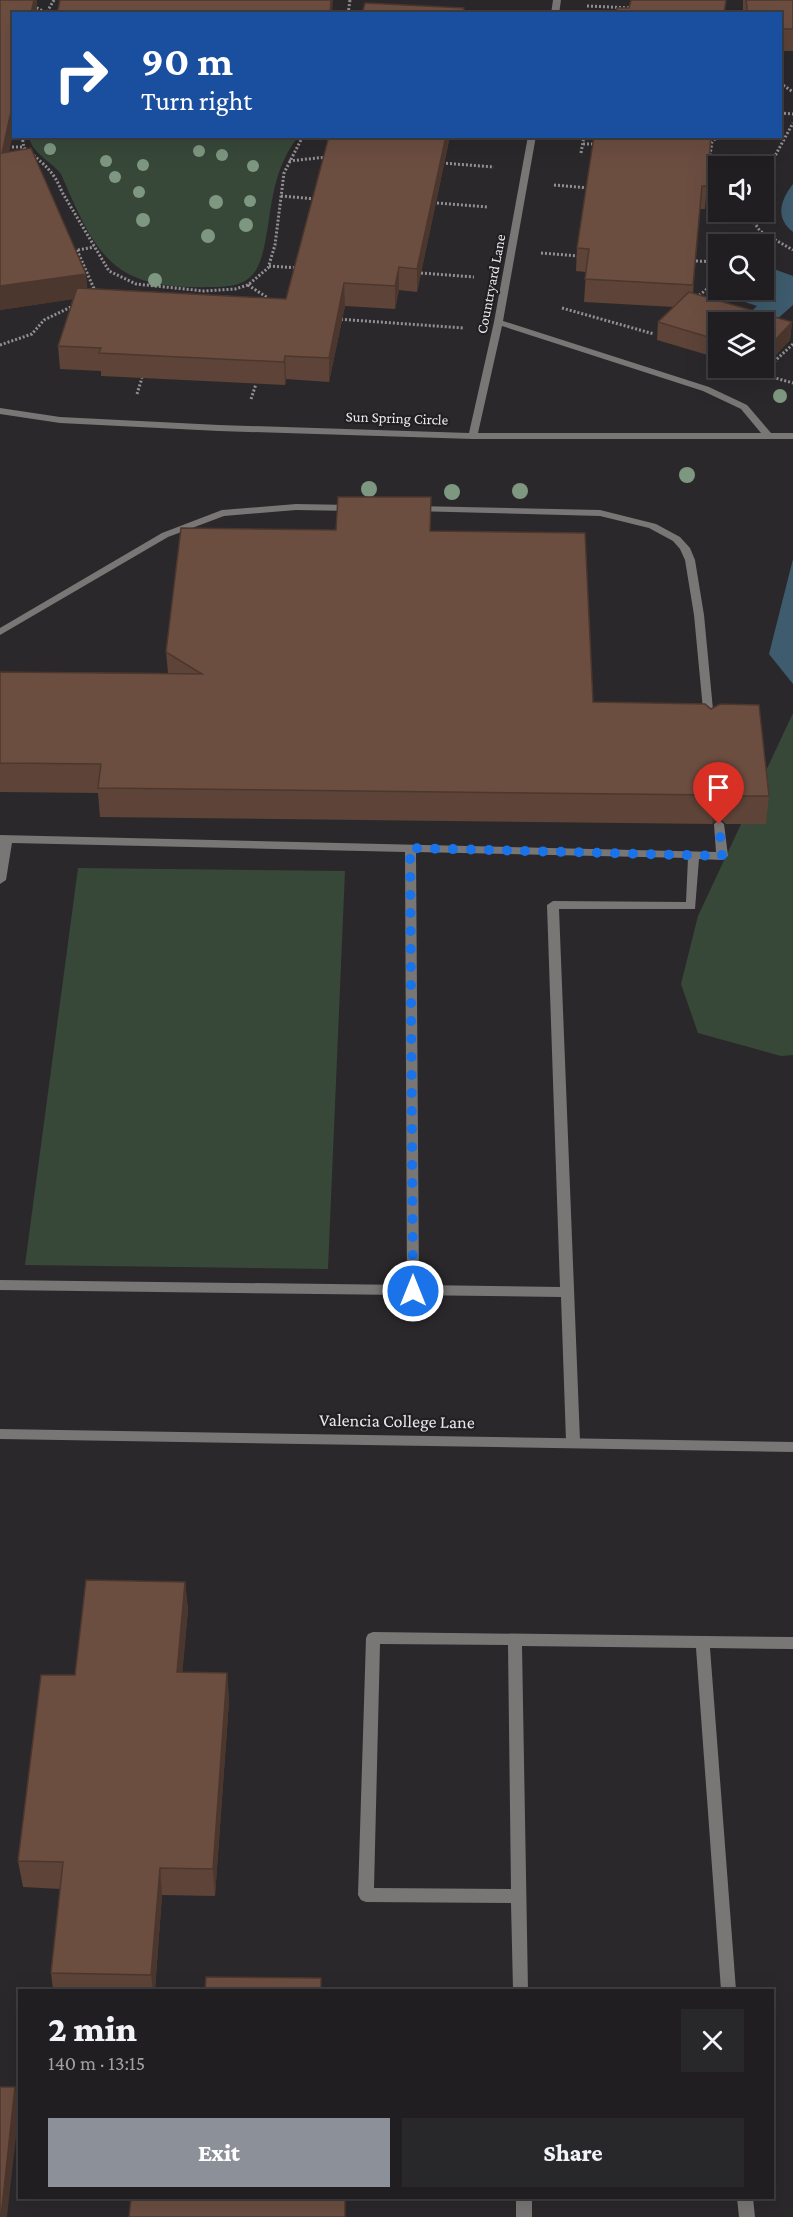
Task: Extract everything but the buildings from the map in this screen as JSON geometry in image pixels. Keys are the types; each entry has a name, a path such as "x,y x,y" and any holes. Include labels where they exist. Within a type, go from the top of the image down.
{"street":[{"name":"Countryard Lane","path":"473,436 504,292 532,138"},
{"path":"497,326 706,389 744,407 769,437"},
{"name":"Sun Spring Circle","path":"0,411 60,420 473,436 793,436"},
{"path":"0,632 165,535 222,513 296,507 366,508"},
{"path":"400,509 600,513 626,518 675,537 688,551 690,560 699,615 710,732"},
{"path":"0,880 4,839 722,856 719,824"},
{"path":"410,848 413,1291"},
{"path":"573,1442 553,905 691,906 694,855"},
{"path":"0,1286 567,1292"},
{"name":"Valencia College Lane","path":"0,1434 793,1447"},
{"path":"519,1896 366,1895 373,1638 793,1643"},
{"path":"515,1640 520,1989"},
{"path":"703,1642 729,1989"},
{"path":"524,2199 524,2217"},
{"path":"745,2199 747,2217"}],"path":[{"path":"31,6 46,12"},
{"path":"556,6 634,8"},
{"path":"774,158 793,123"},
{"path":"22,138 24,147"},
{"path":"0,147 24,147 50,168 109,271 136,285 204,291 235,289 248,285 268,266 275,245 281,196 289,161 302,138"},
{"path":"581,153 584,138"},
{"path":"710,156 712,142 716,138"},
{"path":"583,144 606,145"},
{"path":"289,161 334,156"},
{"path":"435,163 526,169"},
{"path":"281,196 320,199"},
{"path":"437,203 519,209"},
{"path":"751,222 763,234"},
{"path":"774,241 793,250"},
{"path":"68,251 94,247"},
{"path":"77,250 97,294"},
{"path":"696,261 708,262"},
{"path":"268,266 302,268"},
{"path":"421,273 506,280"},
{"path":"248,285 268,298 266,305 277,308"},
{"path":"694,300 708,288"},
{"path":"504,292 654,334"},
{"path":"0,345 32,334 44,320 76,304"},
{"path":"332,319 497,326"},
{"path":"622,362 662,327"},
{"path":"793,344 762,374 793,383"}],"green space":[{"path":"30,138 297,138 285,158 277,179 264,248 256,270 252,276 241,283 208,287 149,282 129,274 112,262 85,226 61,174 37,152"},
{"path":"793,713 793,1055 781,1056 698,1033 681,984 698,916"},
{"path":"78,868 345,871 328,1269 25,1265"}],"water":[{"path":"793,184 793,232 787,227 781,209"},
{"path":"774,269 793,276 793,305 774,322 774,312 751,312 757,306 739,300 774,300"},
{"path":"793,559 793,684 769,654"}],"route":[{"path":"413,1291 410,848 722,856 719,824"}]}
